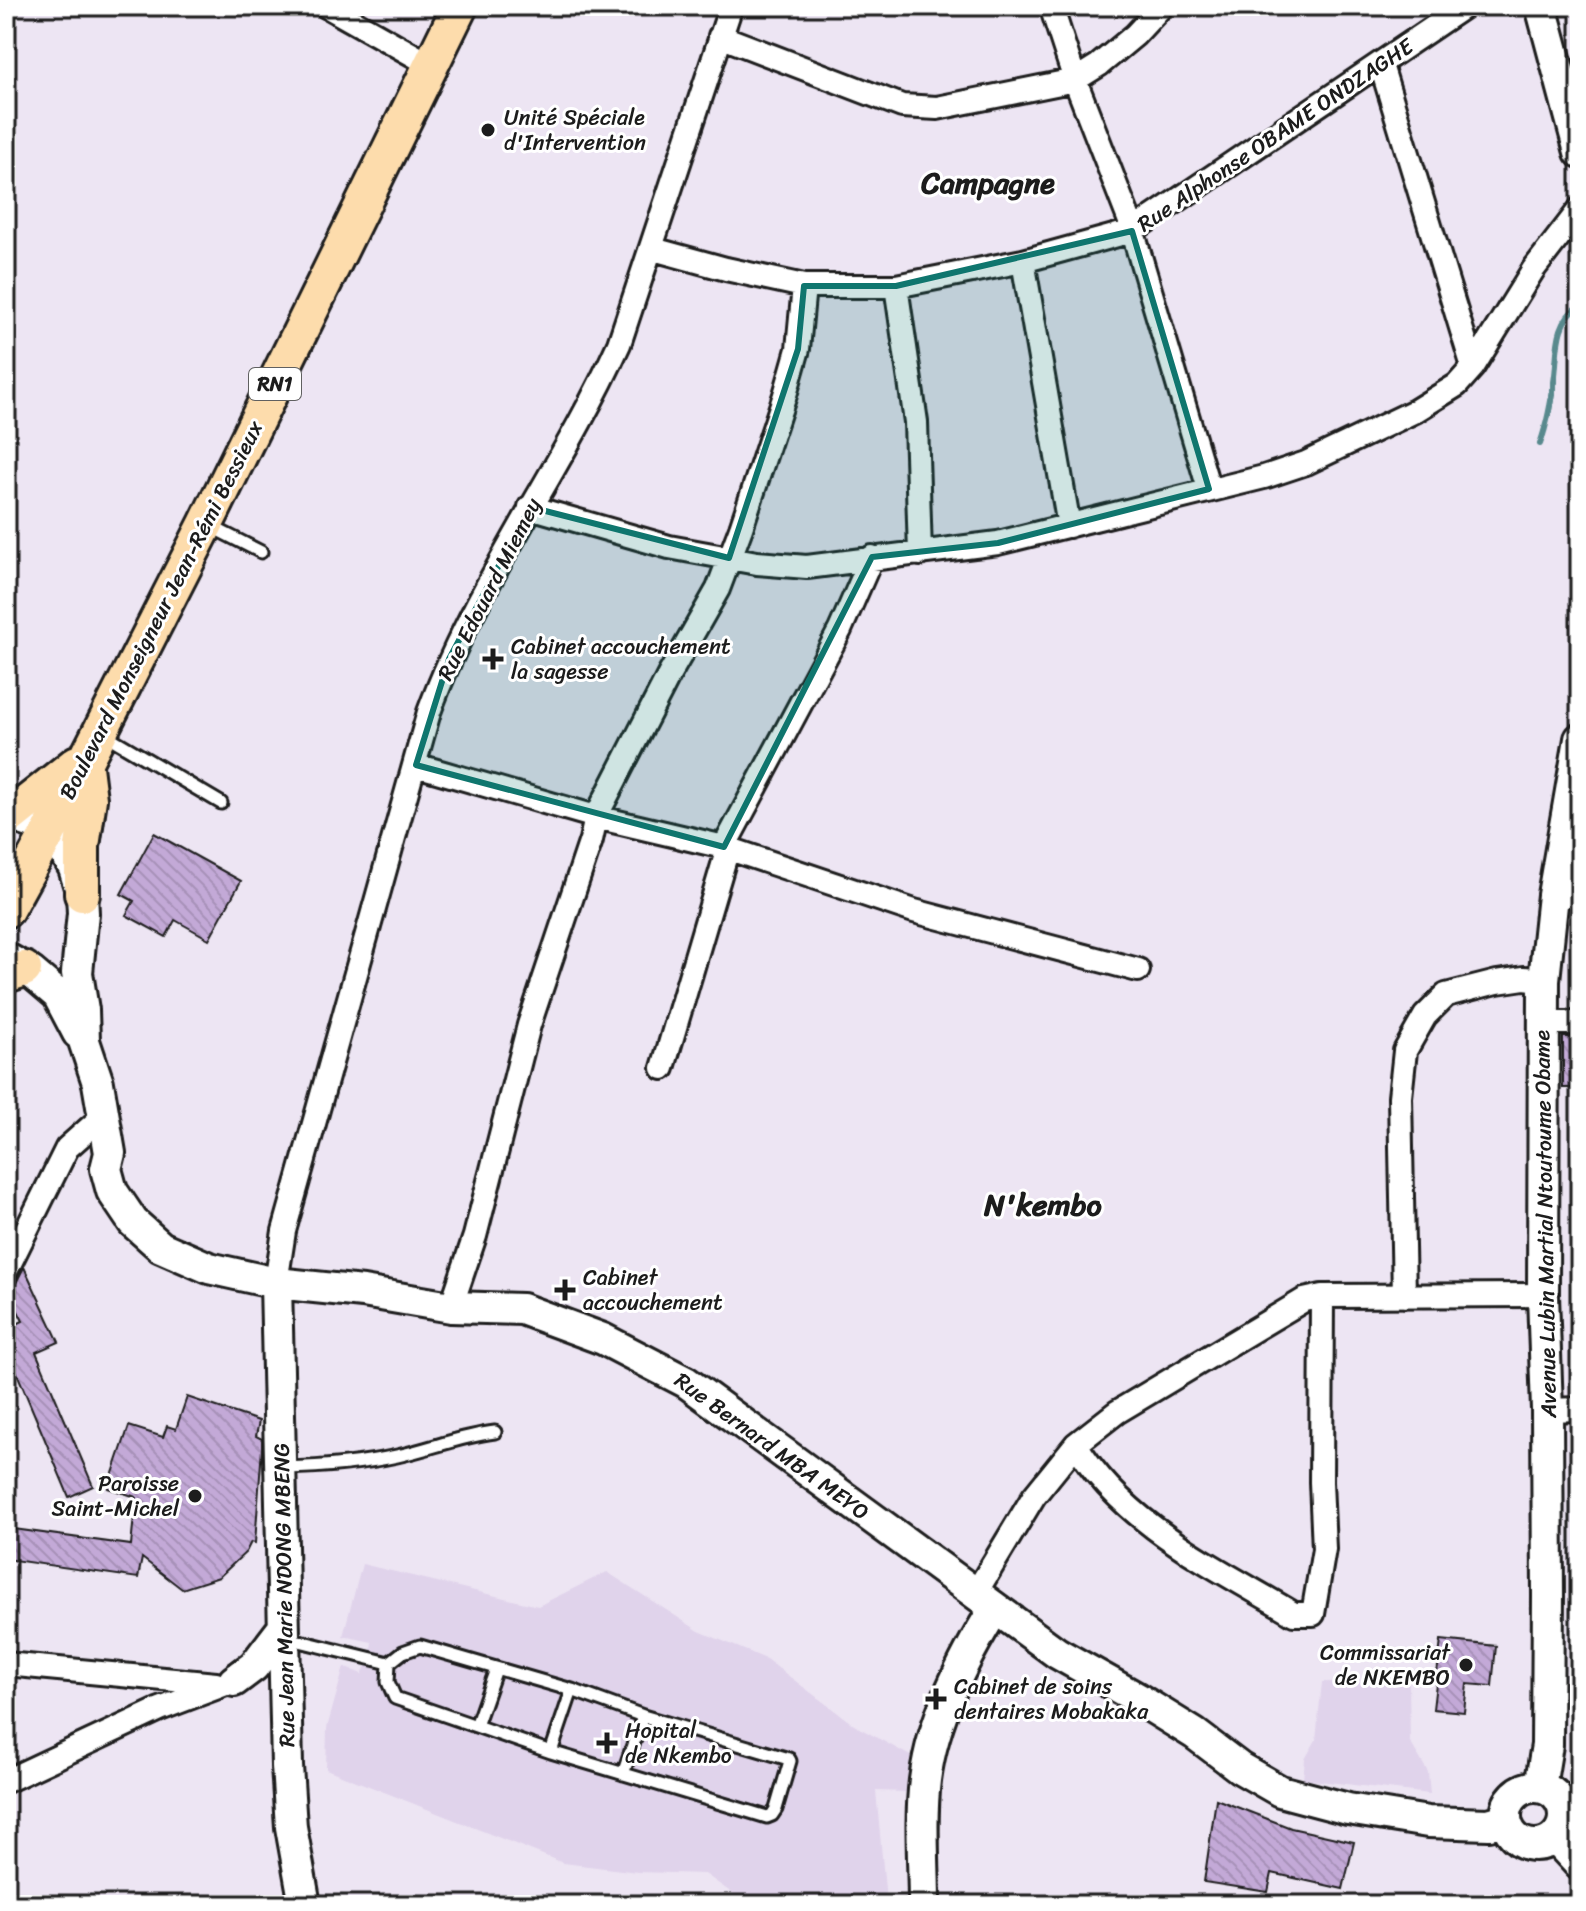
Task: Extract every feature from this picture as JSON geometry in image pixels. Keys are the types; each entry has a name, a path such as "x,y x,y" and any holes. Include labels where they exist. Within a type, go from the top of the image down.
{"main road":[{"name":"Boulevard Monseigneur Jean-Rémi Bessieux","path":"6,910 206,524 460,6"},
{"path":"1541,6 1572,84 1580,152"},
{"name":"Avenue Lubin Martial Ntoutoume Obame","path":"1540,1787 1547,1745 1544,980 1566,895 1580,739"},
{"path":"7,818 92,745"},
{"path":"84,1041 77,973 82,846 92,745"},
{"path":"7,818 33,823 48,834 65,852 82,894"},
{"path":"19,970 70,959 81,932"},
{"path":"19,970 58,995 72,1026 84,1041"},
{"name":"Rue Bernard MBA MEYO","path":"84,1041 98,1083 110,1153 106,1169 112,1191 133,1222 147,1236 179,1257 276,1283 363,1292 451,1307 522,1309 603,1339 655,1363 718,1403 1057,1653 1137,1698 1195,1734 1240,1768 1280,1791 1348,1809 1453,1824 1489,1824 1506,1819"},
{"name":"Rue Jean Marie NDONG MBENG","path":"276,1283 285,1705 291,1827 305,1905"},
{"path":"924,1905 925,1781 932,1749 985,1601"},
{"path":"228,1683 254,1666 283,1633"},
{"path":"228,1683 245,1678 270,1684 285,1705"},
{"path":"1540,1787 1555,1795 1564,1811 1561,1830 1555,1838 1541,1844 1525,1843 1512,1835 1506,1819 1509,1803 1517,1793 1540,1787"},
{"path":"1555,1838 1580,1865"}],"street":[{"path":"326,6 431,65"},
{"name":"Rue Edouard Miemey","path":"276,1283 284,1231 429,712 449,659 530,507 595,396 619,344 731,6"},
{"path":"1051,6 1075,80 1132,231 1209,489"},
{"path":"720,36 902,106 937,108 970,104 1075,80 1135,35 1162,6"},
{"name":"Rue Alphonse OBAME ONDZAGHE","path":"653,249 804,286 896,286 1023,261 1132,231 1465,6"},
{"path":"1381,65 1473,367"},
{"path":"530,507 632,538 757,563 807,567 998,543 1264,477 1306,463 1415,411 1457,385 1473,367 1533,270 1580,209"},
{"path":"1023,261 1069,526"},
{"path":"451,1307 475,1236 529,1025 596,817 669,675 718,589 741,528 798,349 804,286"},
{"path":"896,286 916,422 920,554"},
{"path":"663,1068 726,847 840,630 872,557"},
{"path":"416,765 596,817 726,847 914,911 1138,970"},
{"path":"1404,1296 1400,1097 1405,1051 1425,1016 1446,995 1497,982 1524,978 1544,980"},
{"path":"1543,1023 1580,1023"},
{"path":"6,1271 67,1148 103,1116"},
{"path":"985,1601 1034,1496 1076,1444 1117,1412 1282,1312 1304,1300 1322,1296 1543,1295"},
{"path":"1076,1444 1107,1488 1143,1520 1294,1614 1313,1614 1324,1549 1321,1482 1322,1296"},
{"path":"1547,1410 1580,1409"},
{"path":"6,1664 228,1683"},
{"path":"6,1781 160,1709 228,1683"}],"lane":[{"path":"206,524 261,552"},
{"path":"92,745 221,803"},
{"path":"282,1469 315,1468 395,1456 470,1435 495,1432"},
{"path":"283,1633 389,1663"},
{"path":"420,1646 572,1690 643,1716 789,1759 776,1809 767,1817 551,1752 395,1698 388,1682 389,1663 403,1652 420,1646"},
{"path":"476,1726 496,1669"},
{"path":"551,1752 572,1690"},
{"path":"623,1774 643,1716"}],"highlighted area":[{"path":"1132,231 1209,489 998,543 872,557 724,847 416,765 449,659 530,507 729,558 798,349 804,286 896,286"}],"shaded area":[{"name":"Hopital de Nkembo","path":"362,1564 538,1606 607,1572 699,1631 766,1659 854,1725 914,1758 907,1792 876,1791 886,1900 871,1905 749,1905 705,1874 638,1872 563,1863 326,1769 327,1728 344,1667 362,1674 370,1658 372,1642 343,1636"},
{"path":"1322,1682 1409,1683 1410,1742 1428,1772 1430,1794 1303,1779 1305,1759 1316,1740"}],"building":[{"path":"154,833 241,881 209,939 175,920 166,937 126,915 134,901 121,894"},
{"path":"1563,1037 1580,1037 1580,1088 1563,1088"},
{"path":"24,1267 59,1342 36,1352 93,1486 69,1497 6,1347 6,1329 23,1321 10,1295"},
{"name":"Paroisse Saint-Michel","path":"187,1397 259,1421 256,1436 262,1439 262,1448 255,1543 251,1542 246,1552 219,1577 182,1589 142,1558 138,1578 6,1559 6,1528 131,1545 136,1497 108,1488 129,1426 163,1437 167,1426 176,1429"},
{"name":"Commissariat de NKEMBO","path":"1441,1640 1496,1646 1492,1686 1467,1684 1464,1712 1433,1709"},
{"path":"1216,1799 1291,1828 1354,1842 1343,1889 1272,1873 1268,1892 1204,1882"}],"waterway":[{"path":"1540,444 1551,401 1559,336 1566,319 1580,305"}],"place":[{"name":"Unité Spéciale d'Intervention","path":"488,130"},
{"name":"Cabinet accouchement la sagesse","path":"493,659"},
{"name":"Cabinet accouchement","path":"565,1290"},
{"name":"Paroisse Saint-Michel","path":"195,1496"},
{"name":"Commissariat de NKEMBO","path":"1466,1665"},
{"name":"Cabinet de soins dentaires Mobakaka","path":"936,1699"},
{"name":"Hopital de Nkembo","path":"607,1743"}],"district":[{"name":"Campagne","path":"988,183"},
{"name":"N'kembo","path":"1043,1205"}]}
